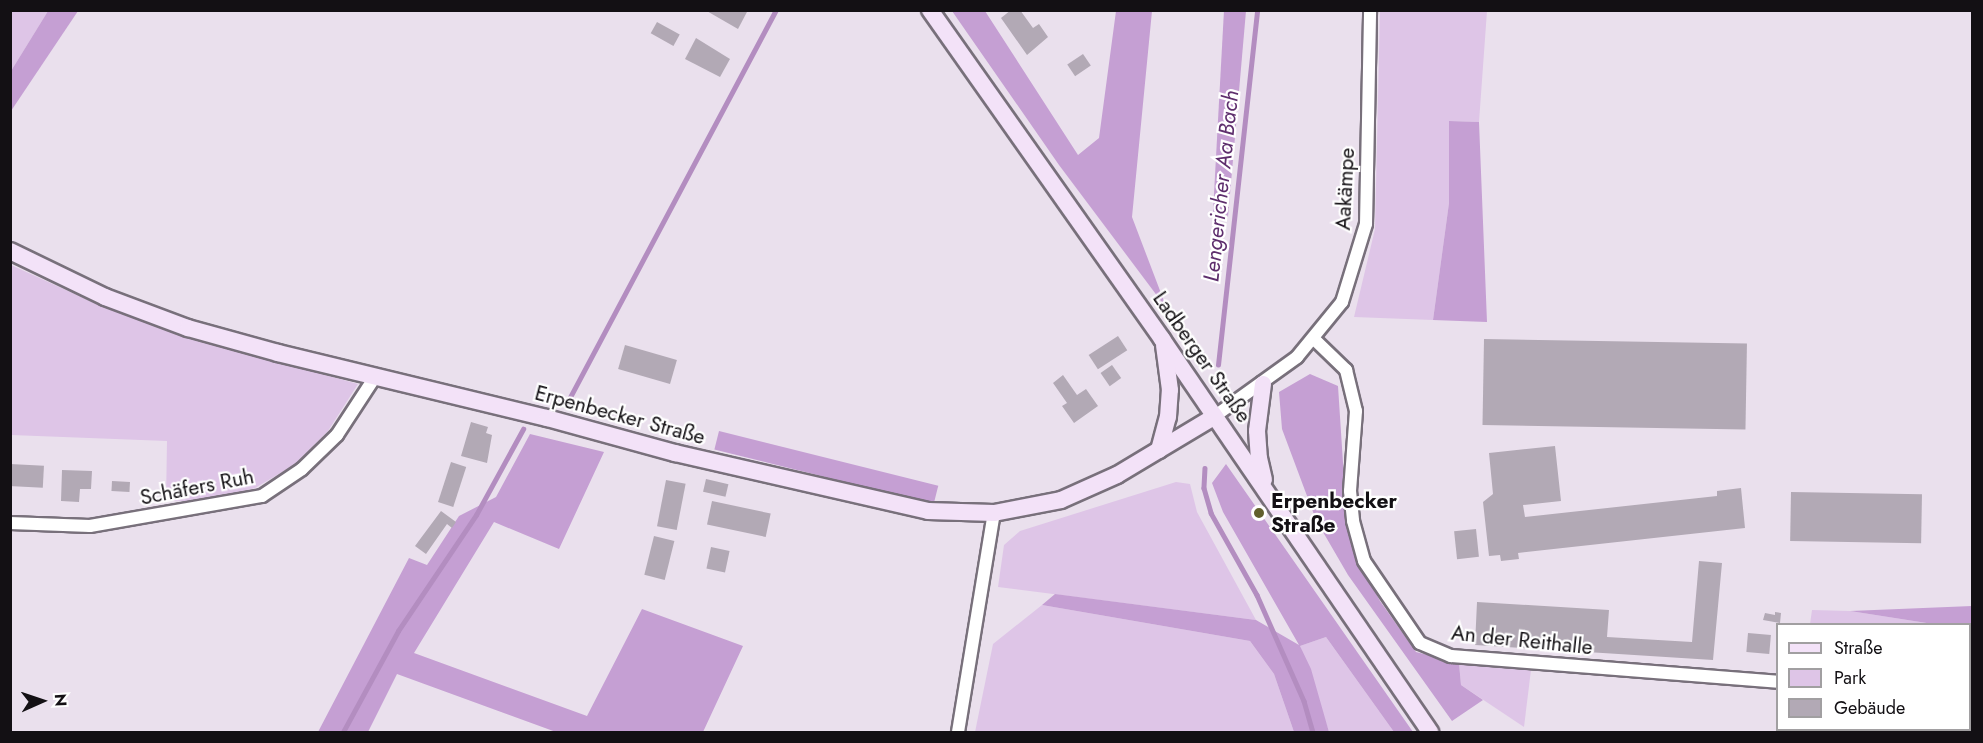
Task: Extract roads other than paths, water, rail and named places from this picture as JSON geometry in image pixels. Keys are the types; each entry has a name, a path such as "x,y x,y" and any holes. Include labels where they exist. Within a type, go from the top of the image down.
{"main road":[{"name":"Ladberger Straße","path":"930,10 1268,492 1430,732"},
{"name":"Erpenbecker Straße","path":"10,251 105,297 188,328 547,418 675,453 928,511 994,513 1061,500 1093,488 1215,416"},
{"path":"1159,450 1168,417 1170,390 1162,339"},
{"path":"1263,384 1257,431 1259,458 1268,492"}],"street":[{"name":"Aakämpe","path":"1215,416 1263,384 1297,357 1342,302 1366,224 1370,10"},
{"name":"An der Reithalle","path":"1314,339 1346,370 1356,411 1350,491 1353,521 1364,561 1420,643 1451,656 1776,682"},
{"name":"Schäfers Ruh","path":"10,523 90,526 262,496 302,469 337,435 375,376"},
{"path":"958,732 994,513"}],"waterway":[{"path":"568,401 776,10"},
{"name":"Lengericher Aa Bach","path":"1218,365 1257,10"},
{"path":"343,732 398,631 476,515 523,429"},
{"name":"Lengericher Aa Bach","path":"1205,468 1204,488 1211,513 1257,595 1304,701 1313,732"}],"place":[{"name":"Erpenbecker Straße","path":"1259,513"}]}
